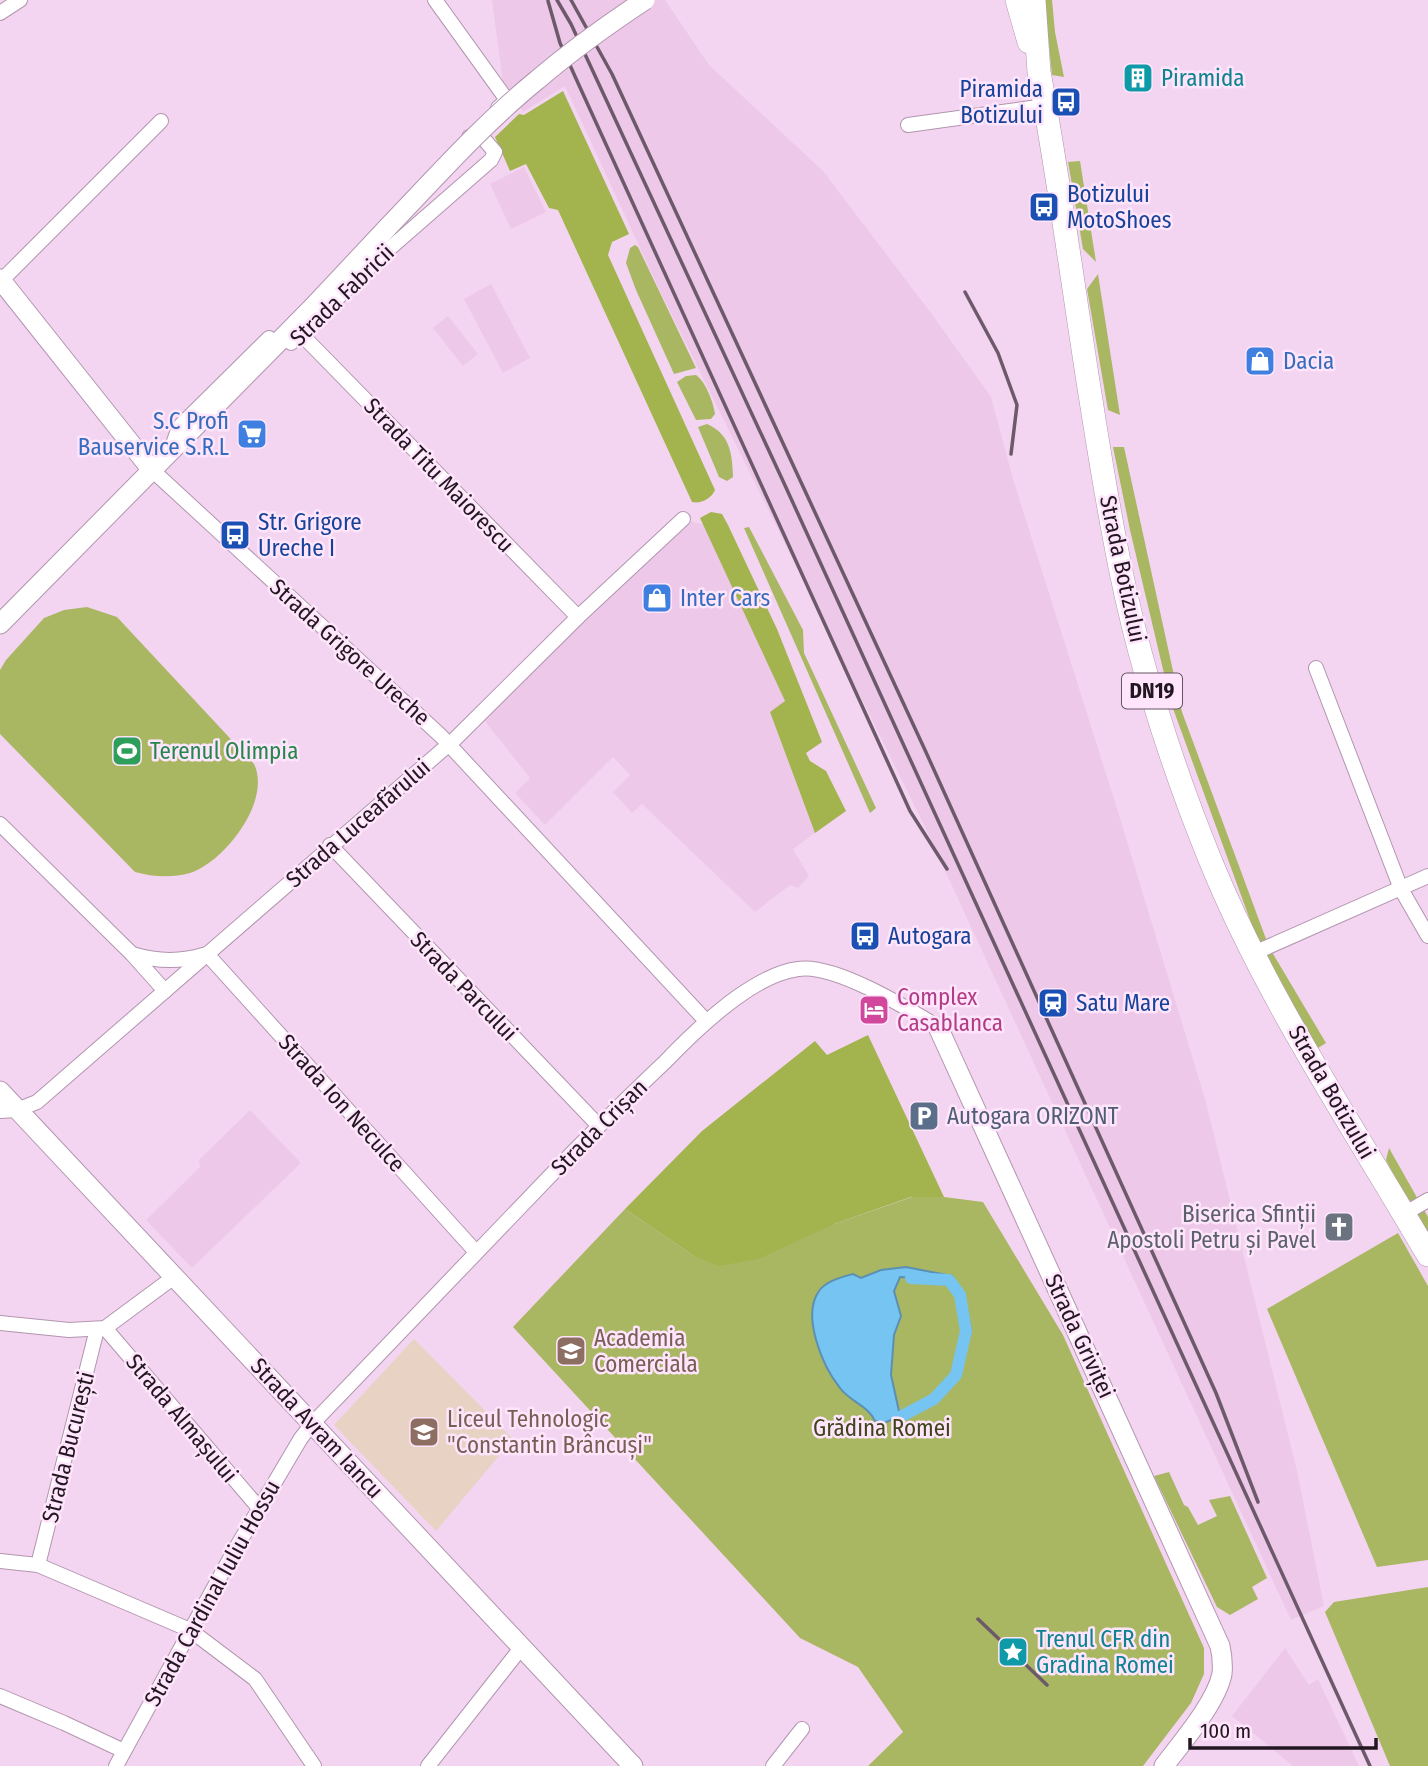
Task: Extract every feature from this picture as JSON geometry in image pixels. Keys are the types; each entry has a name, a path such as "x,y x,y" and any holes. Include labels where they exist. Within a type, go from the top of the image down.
{"main road":[{"name":"Strada Botizului","path":"1017,0 1039,72"},
{"name":"Strada Botizului","path":"1034,0 1039,72 1115,541 1149,685 1211,862 1254,953 1322,1080 1428,1255"}],"street":[{"path":"0,13 20,0"},
{"path":"435,0 507,100 467,137"},
{"name":"Strada Fabricii","path":"0,624 151,468 170,453 463,149 536,80 645,0"},
{"path":"908,125 1045,106"},
{"path":"0,281 160,121"},
{"name":"Strada Fabricii","path":"467,137 483,138 495,152 491,160 381,256 300,333 193,442 170,453 179,427 467,137"},
{"name":"Strada Grigore Ureche","path":"0,281 151,468 448,745 706,1021"},
{"name":"Strada Titu Maiorescu","path":"300,333 578,617"},
{"name":"Strada Luceafărului","path":"9,1110 37,1102 448,745 578,617 683,519"},
{"path":"1316,668 1401,889 1428,936"},
{"path":"0,824 165,990"},
{"name":"Strada Parcului","path":"330,845 599,1126"},
{"path":"1254,953 1428,876"},
{"path":"132,954 150,960 170,962 207,954"},
{"name":"Strada Ion Neculce","path":"207,954 476,1252"},
{"name":"Strada Crișan","path":"313,1423 599,1126 706,1021 737,997 783,972 801,968 825,971 902,1004 938,1027"},
{"name":"Strada Griviței","path":"938,1027 1220,1646 1222,1673 1218,1685 1164,1766"},
{"name":"Strada Avram Iancu","path":"0,1091 9,1110 313,1423 633,1766"},
{"path":"1405,1214 1428,1200"},
{"path":"0,1323 69,1330 101,1329 174,1277"},
{"name":"Strada Almașului","path":"101,1329 259,1508"},
{"name":"Strada București","path":"38,1565 101,1329"},
{"name":"Strada Cardinal Iuliu Hossu","path":"116,1766 259,1508 313,1423"},
{"path":"0,1561 38,1565 190,1630 255,1679 314,1766"},
{"path":"428,1766 521,1648"},
{"path":"0,1696 124,1751"},
{"path":"773,1766 802,1729"}],"shaded area":[{"path":"492,0 665,0 709,65 823,171 991,397 1013,479 1205,1099 1297,1471 1324,1606 1291,1620 924,825 660,291 565,86 523,112 503,83"},
{"path":"524,167 546,212 511,229 490,184"},
{"path":"491,284 530,358 503,373 464,299"},
{"path":"448,316 478,354 463,366 433,328"},
{"path":"683,519 705,525 785,701 770,712 815,833 793,849 809,876 798,888 790,885 755,912 642,804 632,813 613,792 630,775 613,757 545,825 515,793 530,778 480,715"},
{"path":"250,1110 301,1163 192,1268 146,1220 200,1167 199,1160"},
{"name":"Liceul Tehnologic \"Constantin Brâncuși\"","path":"414,1339 513,1439 436,1531 334,1425"},
{"path":"1285,1648 1309,1685 1318,1679 1359,1766 1293,1766 1232,1716"}],"green space":[{"path":"1044,0 1052,0 1064,77 1052,75"},
{"path":"563,91 629,234 612,242 608,255 715,490 702,501 692,502 558,210 549,208 526,164 510,171 495,137 519,114 524,115"},
{"path":"1080,161 1096,262 1083,249 1068,162"},
{"path":"635,245 696,368 674,374 626,263 630,248"},
{"path":"1098,274 1120,415 1108,410 1087,289"},
{"path":"696,375 711,398 715,414 711,419 696,420 677,382 686,376"},
{"path":"707,424 721,433 728,445 733,477 727,481 719,477 698,427"},
{"path":"1113,447 1124,447 1182,712 1269,947 1326,1043 1318,1048 1261,950 1171,703"},
{"path":"711,512 722,514 728,525 777,629 822,742 806,753 810,761 826,771 846,811 815,833 770,712 785,701 700,518"},
{"path":"749,527 803,630 804,653 876,808 870,813 744,528"},
{"name":"Terenul Olimpia","path":"87,607 117,617 254,764 258,779 256,795 242,828 217,857 190,873 162,876 135,872 0,734 0,670 6,660 44,618 64,610"},
{"path":"868,1035 944,1197 911,1197 834,1224 758,1259 719,1266 694,1256 625,1209 702,1131 815,1041 827,1055"},
{"path":"1389,1148 1428,1217 1428,1241 1386,1160"},
{"name":"Grădina Romei","path":"912,1197 944,1197 983,1202 1063,1335 1204,1648 1204,1674 1191,1703 1143,1766 868,1766 903,1732 858,1667 800,1638 513,1327 625,1209 694,1256 834,1224"},
{"path":"1398,1233 1428,1286 1428,1560 1377,1567 1267,1309"},
{"path":"1169,1472 1184,1505 1188,1507 1198,1525 1217,1516 1209,1500 1230,1496 1267,1578 1252,1587 1258,1599 1230,1615 1217,1607 1154,1476"},
{"path":"1428,1587 1428,1766 1390,1766 1325,1612 1334,1602"}],"water":[{"path":"906,1267 952,1276 964,1294 971,1330 958,1377 934,1402 884,1423 875,1421 868,1411 844,1393 833,1379 816,1341 812,1314 814,1301 826,1285 853,1274 861,1278 881,1270","holes":["900,1277 949,1280 960,1295 966,1331 956,1375 934,1399 900,1416 891,1375 894,1335 901,1316 894,1291"]}],"waterway":[{"path":"900,1417 934,1399 956,1375 966,1331 960,1295 949,1280 911,1278"}],"railway":[{"path":"557,0 571,24 783,481 1370,1766"},
{"path":"571,0 612,74 925,750 1216,1393 1258,1502"},
{"path":"548,1 560,43 910,811 947,869"},
{"path":"965,292 998,353 1017,405 1011,454"},
{"path":"978,1619 1047,1685"}],"place":[{"name":"Piramida","path":"1138,78"},
{"name":"Piramida Botizului","path":"1066,102"},
{"name":"Botizului MotoShoes","path":"1044,207"},
{"name":"Dacia","path":"1260,361"},
{"name":"S.C Profi Bauservice S.R.L","path":"252,434"},
{"name":"Str. Grigore Ureche I","path":"235,535"},
{"name":"Inter Cars","path":"657,598"},
{"name":"Terenul Olimpia","path":"127,751"},
{"name":"Autogara","path":"865,936"},
{"name":"Satu Mare","path":"1053,1003"},
{"name":"Complex Casablanca","path":"874,1010"},
{"name":"Autogara ORIZONT","path":"924,1116"},
{"name":"Biserica Sfinții Apostoli Petru și Pavel","path":"1339,1227"},
{"name":"Academia Comerciala","path":"571,1351"},
{"name":"Liceul Tehnologic \"Constantin Brâncuși\"","path":"424,1432"},
{"name":"Trenul CFR din Gradina Romei","path":"1013,1652"}]}
